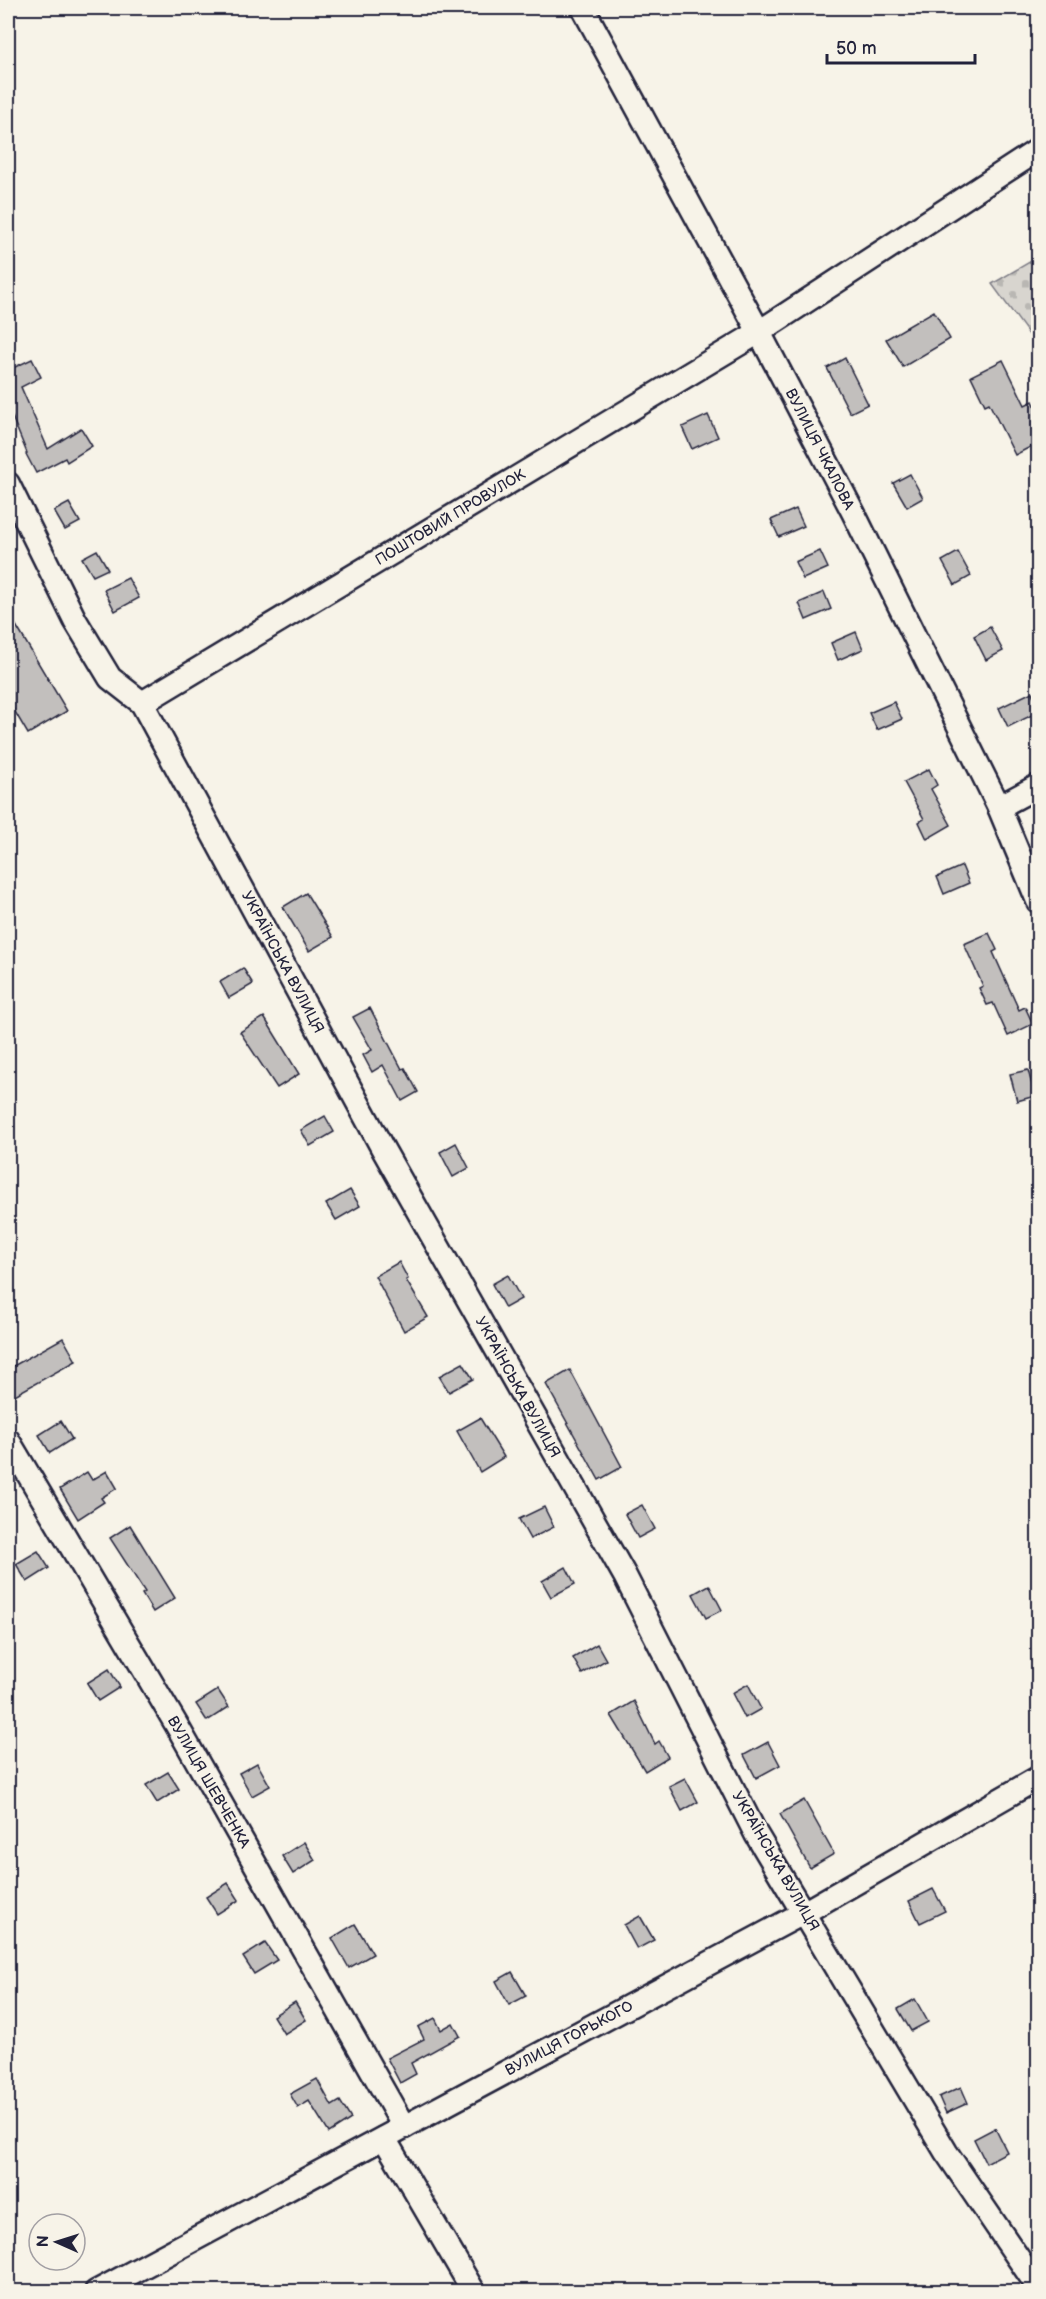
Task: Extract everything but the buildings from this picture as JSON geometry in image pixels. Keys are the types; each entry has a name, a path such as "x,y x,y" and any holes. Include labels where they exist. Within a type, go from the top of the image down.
{"street":[{"name":"ВУЛИЦЯ ЧКАЛОВА","path":"583,8 759,332 853,512 999,807 1038,901"},
{"name":"ПОШТОВИЙ ПРОВУЛОК","path":"142,703 759,332 1038,150"},
{"name":"УКРАЇНСЬКА ВУЛИЦЯ","path":"8,484 75,620 110,678 142,703 384,1151 625,1576 756,1834 805,1912 946,2152 1038,2287"},
{"path":"999,807 1038,786"},
{"name":"ВУЛИЦЯ ШЕВЧЕНКА","path":"8,1440 176,1724 394,2132 474,2292"},
{"name":"ВУЛИЦЯ ГОРЬКОГО","path":"96,2292 805,1912 1038,1778"}],"green space":[{"path":"1038,257 1038,347 992,284"}]}
